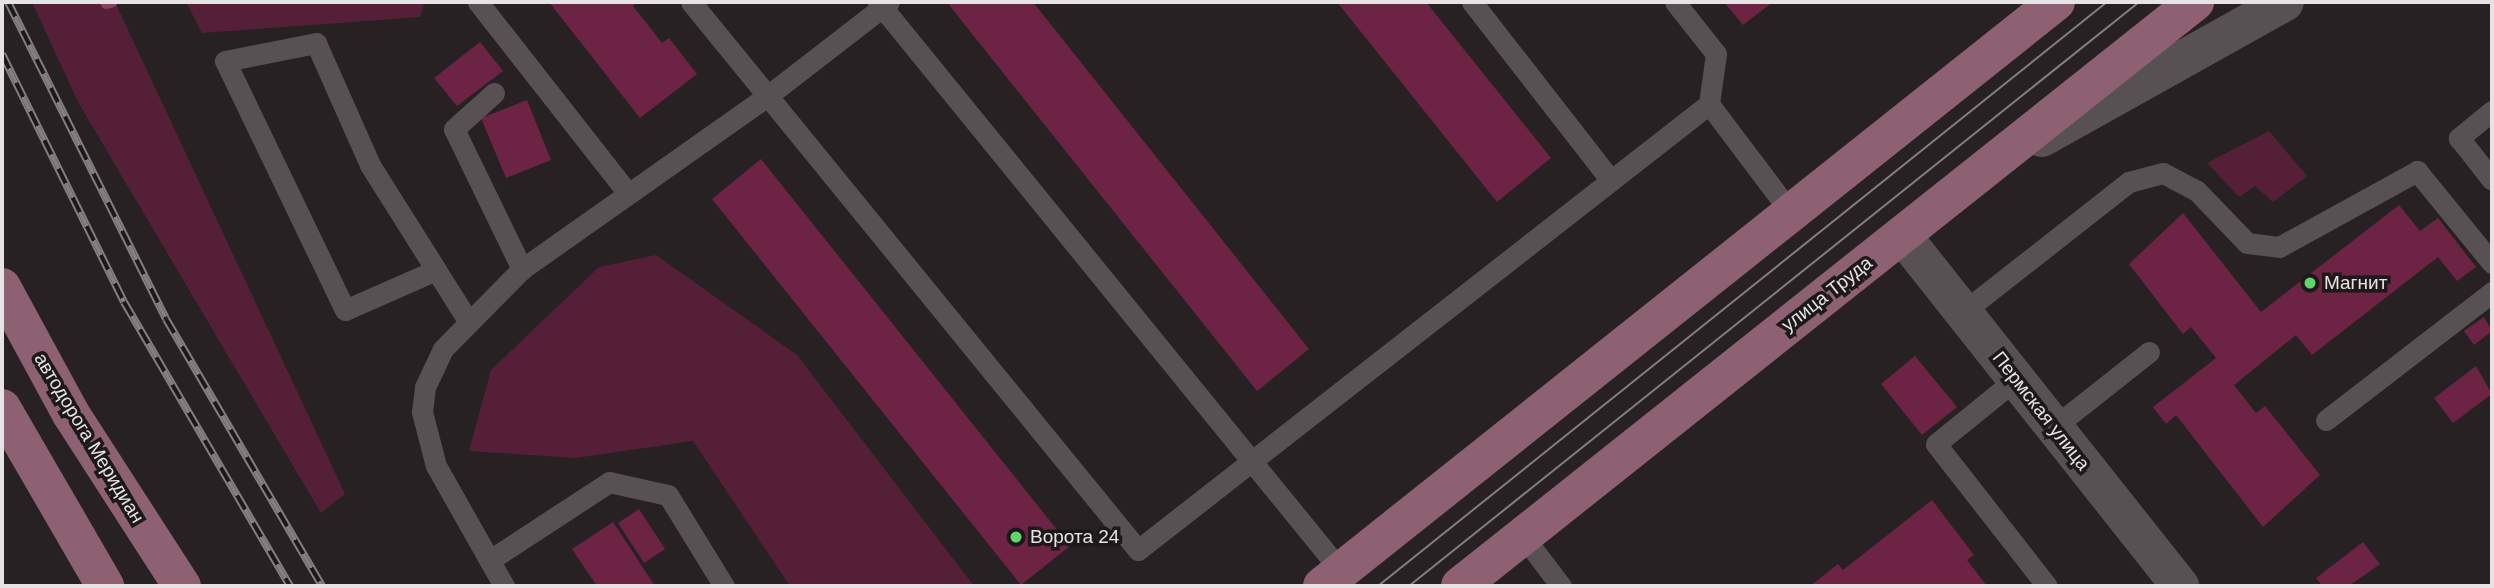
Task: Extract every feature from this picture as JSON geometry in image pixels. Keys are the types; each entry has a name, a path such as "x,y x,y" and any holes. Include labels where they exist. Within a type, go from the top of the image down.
{"main road":[{"name":"улица Труда","path":"1460,586 2195,2"},
{"path":"1332,579 1791,213 2041,8"},
{"name":"автодорога Меридиан","path":"2,288 71,414 182,586"},
{"path":"2,408 105,586"}],"street":[{"path":"1982,171 2285,2"},
{"name":"Пермская улица","path":"1902,235 2180,586"}],"lane":[{"path":"478,2 626,191"},
{"path":"691,2 770,94 1138,550 1709,104 1716,54 1675,2"},
{"path":"1472,2 1610,179"},
{"path":"505,586 436,466 422,412 425,387 443,349 467,319 522,269 626,191 770,94 883,3 1250,463 1332,579"},
{"path":"436,270 345,310 225,61 316,43 370,165 467,319"},
{"path":"494,93 454,129 522,269"},
{"path":"1709,104 1791,213"},
{"path":"2492,111 2459,138 2492,180"},
{"path":"1963,312 2129,182 2164,173 2197,191 2247,243 2279,247 2417,171 2492,263"},
{"path":"2326,420 2492,292"},
{"path":"2054,427 2149,352"},
{"path":"2016,379 1936,444 2047,586"},
{"path":"490,560 608,482 668,495 724,586"},
{"path":"1523,536 1561,586"}],"shaded area":[{"path":"32,2 115,2 345,494 321,513 78,102"},
{"path":"186,2 425,2 420,17 202,33"},
{"path":"2269,131 2307,176 2273,202 2255,186 2239,197 2207,163"},
{"path":"656,255 797,355 974,586 790,586 693,441 575,458 469,451 491,370 599,267"}],"building":[{"path":"549,2 638,2 633,6 662,43 669,38 697,74 640,118"},
{"path":"954,2 1033,2 1309,349 1257,391 949,5"},
{"path":"1337,2 1426,2 1551,158 1497,202"},
{"path":"1724,2 1773,2 1743,25"},
{"path":"480,42 503,71 457,106 434,78"},
{"path":"527,100 551,160 506,178 481,118"},
{"path":"761,159 1070,546 1021,585 712,199"},
{"path":"2399,205 2420,231 2438,218 2476,267 2457,281 2438,257 2312,355 2296,335 2234,385 2256,413 2265,406 2320,475 2263,527 2176,415 2166,424 2153,407 2216,358 2191,327 2183,334 2129,264 2183,213 2261,312"},
{"path":"2484,317 2492,331 2474,345 2464,331"},
{"path":"1915,356 1957,407 1922,435 1881,384"},
{"path":"2476,366 2492,394 2453,423 2434,398"},
{"path":"1932,500 1974,555 1967,560 1987,586 1810,586 1838,564 1843,570"},
{"path":"639,509 665,549 644,563 618,523"},
{"path":"613,522 655,586 597,586 572,549"},
{"path":"2363,542 2380,564 2349,586 2322,586 2316,578"}],"waterway":[{"path":"106,4 113,2"}],"tram line":[{"path":"1378,586 2107,2"},
{"path":"1409,586 2139,2"}],"railway":[{"path":"8,2 166,319 322,586"},
{"path":"2,54 124,302 290,586"}],"place":[{"name":"Магнит","path":"2310,283"},
{"name":"Ворота 24","path":"1016,537"}]}
